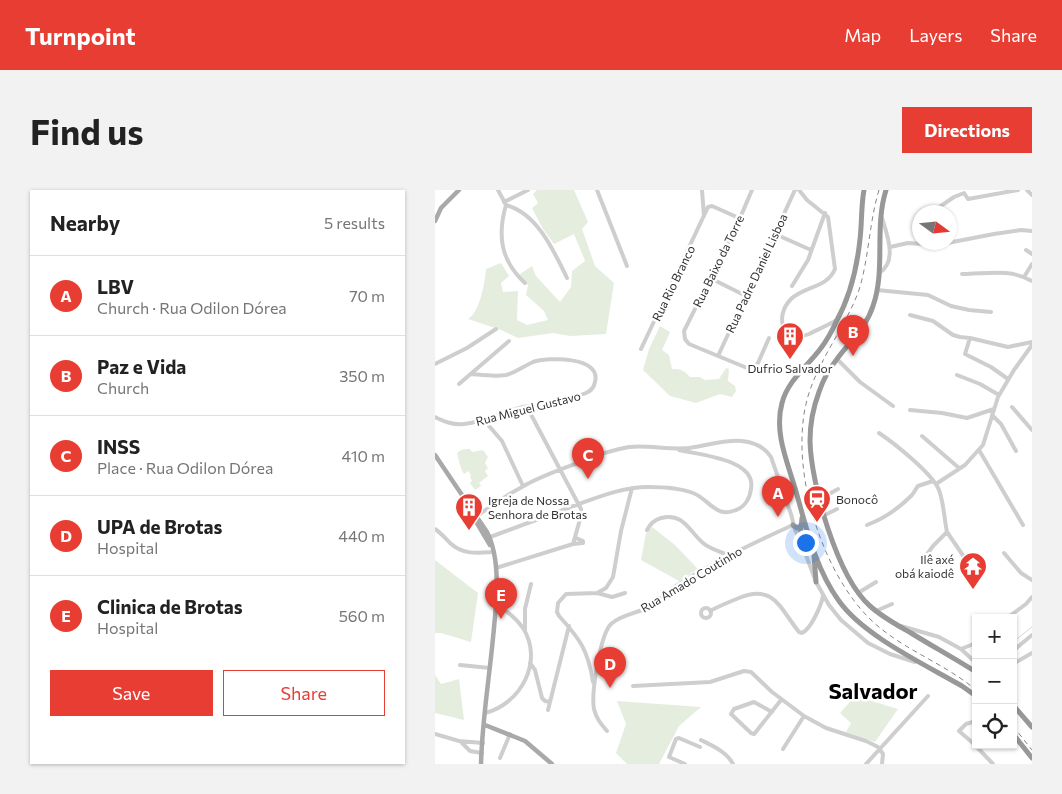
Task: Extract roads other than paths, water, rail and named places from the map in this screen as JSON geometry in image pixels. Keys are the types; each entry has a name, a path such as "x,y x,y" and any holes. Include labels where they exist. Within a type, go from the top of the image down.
{"highway":[{"path":"864,190 860,240 854,274 847,298 821,348 788,387 780,414 782,445 812,546 829,585 847,610 872,633 972,693"},
{"path":"885,190 881,213 877,290 867,321 837,358 820,390 811,425 811,458 820,499 843,566 859,593 876,611 898,626 972,670"},
{"path":"800,539 802,512"},
{"path":"793,525 797,528 801,526"},
{"path":"812,546 816,582"},
{"path":"1017,710 1032,727"},
{"path":"1017,739 1032,758"}],"main road":[{"path":"435,221 441,208 459,190"},
{"path":"435,456 475,517 493,552"},
{"path":"475,517 490,537 496,568 497,605 481,764"},
{"path":"485,725 510,734 532,746 552,764"}],"street":[{"path":"498,190 505,204 500,229 502,244 512,267 525,283"},
{"path":"505,204 528,190"},
{"path":"597,190 627,266"},
{"path":"701,190 704,216"},
{"name":"Rua Baixo da Torre","path":"718,356 689,344 685,339 684,331 752,190"},
{"name":"Rua Padre Daniel Lisboa","path":"718,356 795,190"},
{"path":"799,190 807,200 825,213 829,220 835,264 833,272 826,281 801,292 791,299 785,306 782,322 785,330 803,337 837,320"},
{"path":"942,205 964,193 968,199 993,192 1016,190"},
{"path":"1027,190 1032,195"},
{"path":"505,204 520,210 536,226 552,248 567,278"},
{"path":"704,216 711,205 739,218"},
{"path":"792,286 805,265 825,213"},
{"path":"879,273 887,267 890,247 881,213"},
{"name":"Rua Rio Branco","path":"641,349 704,216"},
{"path":"890,247 908,243 937,245 1021,230 1032,231"},
{"path":"775,234 811,250"},
{"path":"1026,250 1032,254"},
{"path":"1024,277 1032,264"},
{"path":"962,274 1006,272 1032,281"},
{"path":"710,278 746,296"},
{"path":"877,290 928,294 946,305 991,312"},
{"path":"911,315 937,323 957,336 1008,347 1032,344"},
{"path":"435,364 467,348 496,329"},
{"path":"718,356 752,370 756,366 769,338"},
{"path":"970,338 965,354 991,367 1008,379"},
{"path":"459,384 509,341"},
{"path":"867,525 882,518 905,502 918,486 935,482 959,468 979,450 985,439 999,395 1032,344"},
{"path":"837,358 860,382 893,406"},
{"name":"Rua Miguel Gustavo","path":"435,417 449,423 459,424 483,419 589,392 595,384 596,378 594,370 589,365 580,362 555,360 534,362 505,375 471,374"},
{"path":"957,374 999,395"},
{"path":"527,407 578,505 581,516 573,544"},
{"path":"1012,407 1032,430"},
{"path":"910,410 941,413 964,418 994,409"},
{"path":"992,415 1001,424 1015,451"},
{"path":"483,419 501,442 523,486"},
{"path":"879,434 901,449 935,482 942,500 947,532 975,573"},
{"path":"922,436 959,468"},
{"path":"475,517 523,486 601,454 640,447 684,449 739,441 758,444 771,457 793,525 816,582 829,605 847,627 875,647 890,654 925,664"},
{"path":"490,537 611,493 632,488 655,487 692,493 719,511 730,512 743,506 752,486 749,474 744,468 732,462 672,449"},
{"path":"979,450 1023,525"},
{"path":"597,593 606,588 613,577 618,546 632,488"},
{"path":"820,499 838,489"},
{"path":"825,515 837,510"},
{"path":"647,530 657,519 679,518 708,547 728,555"},
{"name":"Rua Amado Coutinho","path":"607,731 597,718 594,710 594,686 602,644 607,629 611,624 625,616 646,609 677,585 728,555 793,525"},
{"path":"435,529 453,545 465,552 493,552"},
{"path":"921,561 947,532"},
{"path":"496,568 573,544 583,543 583,541 576,538"},
{"path":"1004,553 1021,572 1032,580"},
{"path":"859,593 876,582"},
{"path":"485,713 499,709 516,695 525,682 530,663 525,610 531,584"},
{"path":"594,686 587,655 580,639 557,612 558,603 566,594 570,593 597,593 612,597 625,593"},
{"path":"710,611 749,594 763,594 771,597 799,632 803,633 807,631 819,608 823,595"},
{"path":"1012,614 1032,597"},
{"path":"876,611 892,604"},
{"path":"497,605 511,615 526,633"},
{"path":"819,608 823,605 829,605"},
{"path":"548,710 569,626"},
{"path":"898,626 939,637 961,649 972,659"},
{"path":"1017,648 1032,635"},
{"path":"961,649 972,645"},
{"path":"1017,662 1032,653"},
{"path":"530,663 535,670 543,698 545,701 550,702"},
{"path":"460,665 491,668"},
{"path":"633,686 710,682 748,671 756,675 781,700 804,716 826,728 871,743 880,749 883,754 882,764"},
{"path":"866,764 927,696"},
{"path":"772,712 754,702 732,710 731,714 752,734 755,734 772,712 781,700"},
{"path":"783,749 804,716"},
{"path":"972,722 959,731 972,742"},
{"path":"435,734 459,741 483,743"},
{"path":"500,758 510,734"},
{"path":"685,764 669,757 676,740 679,738 699,747"},
{"path":"701,740 722,752 733,764"},
{"path":"459,741 473,752 482,753"},
{"path":"469,749 468,745 470,742"},
{"path":"979,749 993,764"}],"waterway":[{"path":"1017,639 1032,627"}],"railway":[{"path":"879,190 859,290 820,366 809,393 803,420 802,450 805,481 822,543 835,571 851,597 881,629 950,671 972,687"},
{"path":"1017,731 1032,750"}],"place":[{"name":"Paz e Vida","path":"853,356"},
{"name":"Dufrio Salvador","path":"790,360"},
{"name":"INSS","path":"588,479"},
{"name":"LBV","path":"778,517"},
{"name":"Bonocô","path":"817,523"},
{"name":"Igreja de Nossa Senhora de Brotas","path":"469,531"},
{"name":"Ilê axé obá kaiodê","path":"973,590"},
{"name":"Clinica de Brotas","path":"501,619"},
{"name":"UPA de Brotas","path":"610,688"}],"district":[{"name":"Salvador","path":"873,690"}]}
